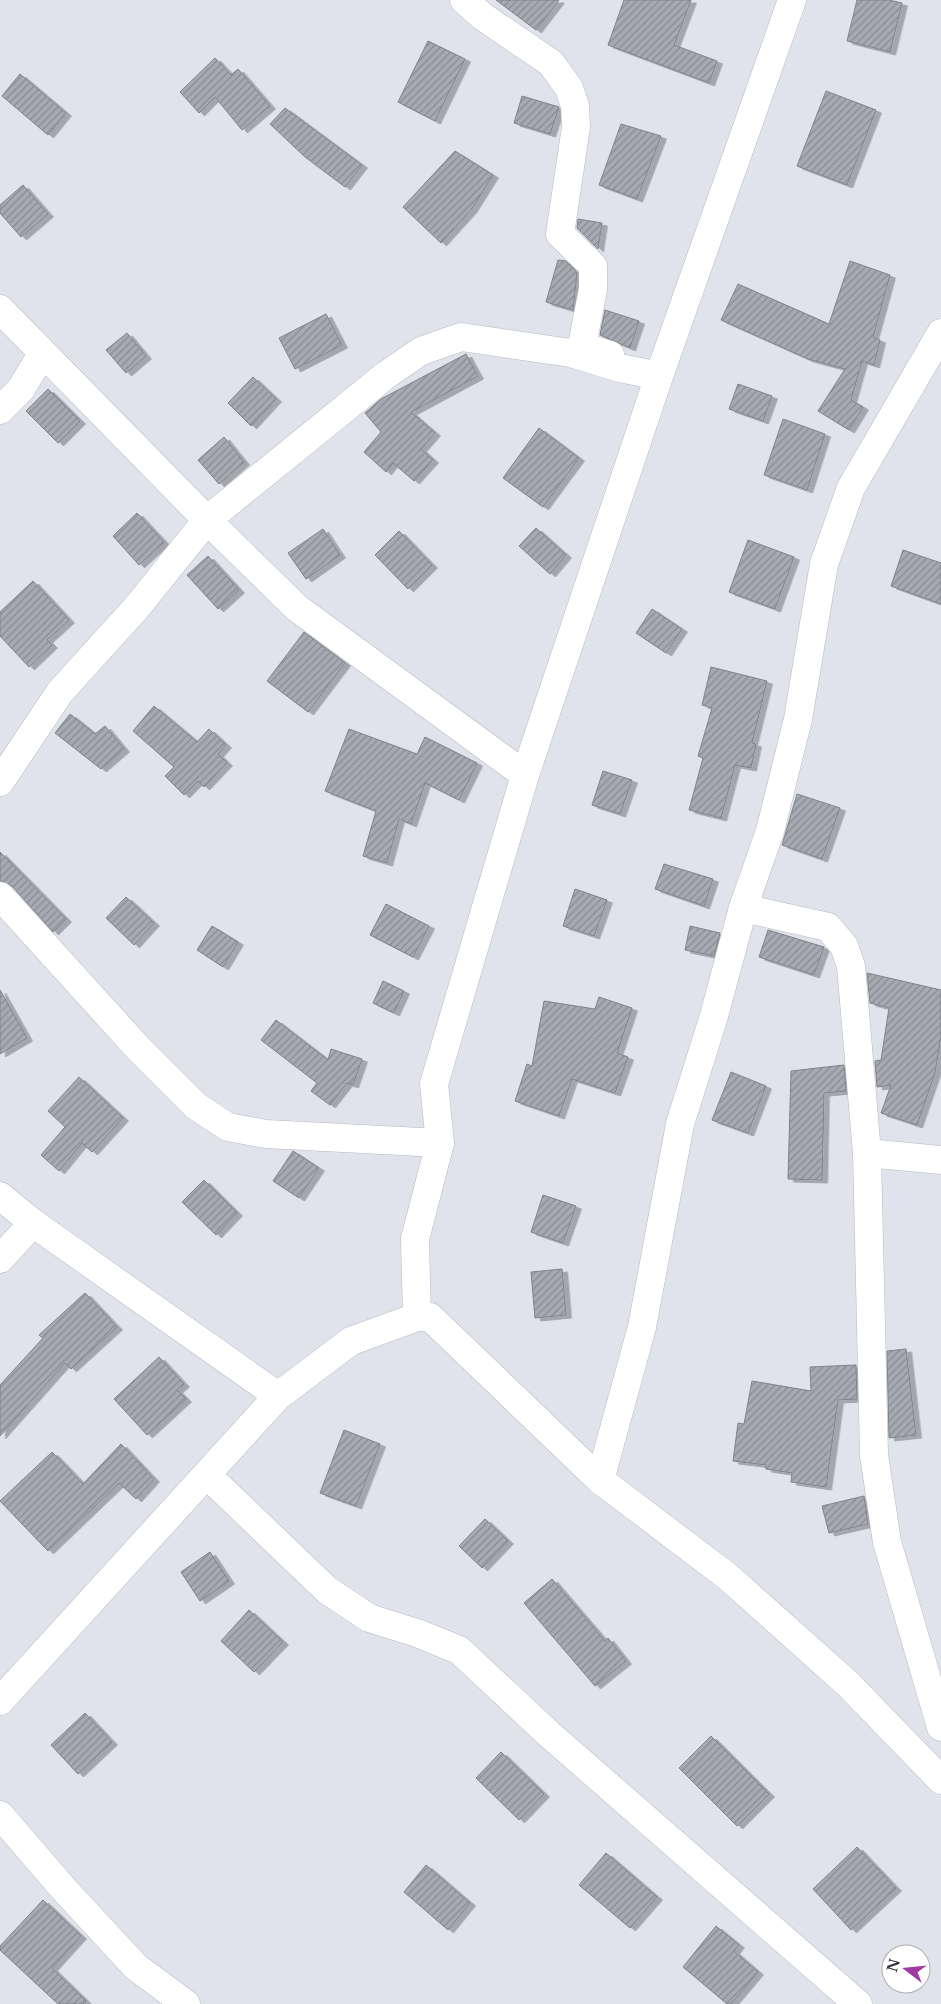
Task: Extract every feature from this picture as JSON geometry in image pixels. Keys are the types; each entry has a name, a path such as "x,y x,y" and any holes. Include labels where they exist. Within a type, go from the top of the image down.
{"street":[{"path":"464,0 482,16 551,63 569,88 576,106 576,128 560,234 594,266 594,289 582,346 610,354 620,368"},
{"path":"417,1316 415,1239 440,1143 434,1084 525,775 659,376 792,0"},
{"path":"0,309 42,354 297,608 525,775"},
{"path":"600,1480 642,1327 680,1124 714,1016 743,908 770,831 798,719 824,564 851,488 931,370 941,333"},
{"path":"0,782 60,692 137,608 207,520 386,375 429,348 461,337 571,353 620,368 659,376"},
{"path":"0,410 21,389 42,354"},
{"path":"0,896 138,1048 196,1106 228,1127 266,1134 440,1143"},
{"path":"743,908 828,927 844,946 854,980 867,1153 874,1455 888,1542 941,1727"},
{"path":"867,1153 941,1160"},
{"path":"0,1196 33,1223 278,1396"},
{"path":"0,1259 33,1223"},
{"path":"0,1701 278,1396 351,1341 417,1316 430,1317 600,1480 727,1576 848,1684 941,1780"},
{"path":"207,1475 327,1590 369,1618 417,1633 459,1650 549,1734 858,2004"},
{"path":"0,1814 62,1887 136,1967 186,2004"}],"building":[{"path":"496,0 559,0 536,30"},
{"path":"624,0 691,0 674,45 717,61 709,83 608,45"},
{"path":"857,0 889,0 902,3 890,52 847,41"},
{"path":"428,41 465,59 435,121 398,102"},
{"path":"215,58 231,75 238,69 270,106 242,130 215,97 199,113 180,92"},
{"path":"20,74 66,113 48,135 2,96"},
{"path":"826,91 876,110 847,185 797,166"},
{"path":"522,96 559,107 550,134 514,123"},
{"path":"285,108 362,165 345,187 305,157 270,124"},
{"path":"621,124 661,136 637,199 599,185"},
{"path":"455,151 493,175 471,210 441,243 403,207"},
{"path":"23,185 48,214 21,237 0,213 0,205"},
{"path":"578,219 602,223 598,249 577,228"},
{"path":"558,260 566,261 577,273 573,310 546,302"},
{"path":"850,261 890,275 873,337 880,340 874,365 862,361 851,400 863,407 849,430 818,411 845,369 808,359 721,320 738,284 829,324"},
{"path":"605,310 639,321 630,348 600,335"},
{"path":"326,314 342,345 295,369 279,338"},
{"path":"127,333 146,356 126,373 106,350"},
{"path":"466,354 478,376 411,412 435,433 421,449 433,460 414,481 393,463 386,472 364,452 381,432 365,413 381,399"},
{"path":"253,377 276,399 251,426 228,403"},
{"path":"738,384 772,396 763,421 729,409"},
{"path":"48,389 80,421 58,443 26,411"},
{"path":"783,419 825,434 807,490 764,475"},
{"path":"539,428 579,458 543,507 503,478"},
{"path":"224,437 244,462 219,484 198,460"},
{"path":"137,513 164,542 139,565 113,536"},
{"path":"536,528 566,555 550,574 519,546"},
{"path":"323,529 340,555 306,579 288,553"},
{"path":"399,531 432,565 408,589 375,555"},
{"path":"748,540 794,557 775,609 729,592"},
{"path":"903,550 941,563 941,604 891,586"},
{"path":"208,556 239,590 218,609 187,575"},
{"path":"33,581 69,620 47,640 52,645 29,667 0,636 0,612"},
{"path":"652,609 682,629 666,653 636,633"},
{"path":"304,632 345,663 308,712 267,681"},
{"path":"711,667 767,681 752,743 756,744 751,768 735,765 721,818 689,810 703,758 698,756 712,708 702,705"},
{"path":"154,706 197,742 209,729 226,745 218,754 227,763 204,787 198,781 184,795 165,776 174,767 133,731"},
{"path":"70,714 95,734 105,726 124,749 101,769 55,733"},
{"path":"349,729 417,754 425,737 477,763 459,800 425,783 411,824 399,819 387,863 363,856 376,811 325,791"},
{"path":"603,771 632,780 620,814 592,805"},
{"path":"797,794 840,808 822,859 782,845"},
{"path":"0,852 66,919 53,932 12,886 0,881"},
{"path":"664,864 713,879 704,906 655,889"},
{"path":"575,889 607,900 594,936 563,926"},
{"path":"126,897 154,923 134,945 106,918"},
{"path":"386,904 429,926 413,957 370,935"},
{"path":"212,926 238,942 223,967 197,950"},
{"path":"690,926 720,933 714,956 685,950"},
{"path":"768,930 824,947 814,975 759,957"},
{"path":"867,973 941,990 941,1036 935,1073 917,1125 881,1113 891,1085 877,1087 875,1061 881,1060 889,1008 870,1003"},
{"path":"383,981 404,991 394,1013 373,1003"},
{"path":"0,990 27,1038 0,1054"},
{"path":"599,997 632,1008 617,1053 628,1057 615,1093 572,1079 559,1116 515,1101 527,1064 532,1066 544,1001 595,1009"},
{"path":"276,1020 328,1060 331,1049 362,1059 353,1085 347,1083 330,1105 311,1091 317,1083 261,1040"},
{"path":"844,1065 846,1091 824,1093 822,1180 788,1179 791,1071"},
{"path":"731,1072 766,1086 748,1133 712,1120"},
{"path":"79,1077 123,1118 92,1152 82,1143 59,1171 41,1155 65,1127 48,1111"},
{"path":"293,1151 319,1168 299,1198 273,1181"},
{"path":"204,1180 237,1213 216,1235 182,1202"},
{"path":"543,1195 576,1206 563,1243 531,1232"},
{"path":"562,1269 566,1315 535,1318 531,1272"},
{"path":"85,1293 117,1327 71,1369 65,1363 0,1436 0,1385 43,1338 39,1335"},
{"path":"906,1349 916,1435 889,1438 887,1351"},
{"path":"159,1357 184,1384 177,1390 186,1399 147,1435 114,1399"},
{"path":"856,1365 857,1399 838,1400 826,1487 791,1482 792,1473 766,1469 766,1465 733,1461 738,1423 744,1424 752,1381 811,1391 810,1367"},
{"path":"344,1430 380,1444 356,1506 320,1493"},
{"path":"121,1444 154,1479 136,1499 119,1483 48,1551 0,1501 52,1452 83,1484"},
{"path":"864,1496 868,1524 829,1533 822,1506"},
{"path":"485,1519 508,1541 482,1568 459,1546"},
{"path":"210,1552 229,1581 200,1601 181,1572"},
{"path":"552,1579 605,1641 608,1638 626,1661 595,1686 524,1603"},
{"path":"249,1610 283,1642 254,1672 221,1641"},
{"path":"85,1713 112,1742 78,1774 51,1745"},
{"path":"711,1736 769,1794 737,1826 679,1768"},
{"path":"501,1752 544,1794 519,1820 476,1778"},
{"path":"857,1847 896,1888 851,1930 813,1889"},
{"path":"606,1853 657,1897 630,1928 579,1885"},
{"path":"426,1865 470,1903 448,1930 404,1892"},
{"path":"43,1900 81,1936 52,1968 86,2001 83,2004 58,2004 0,1950 0,1946"},
{"path":"716,1926 739,1945 734,1951 758,1972 731,2004 727,2004 683,1967"}]}
